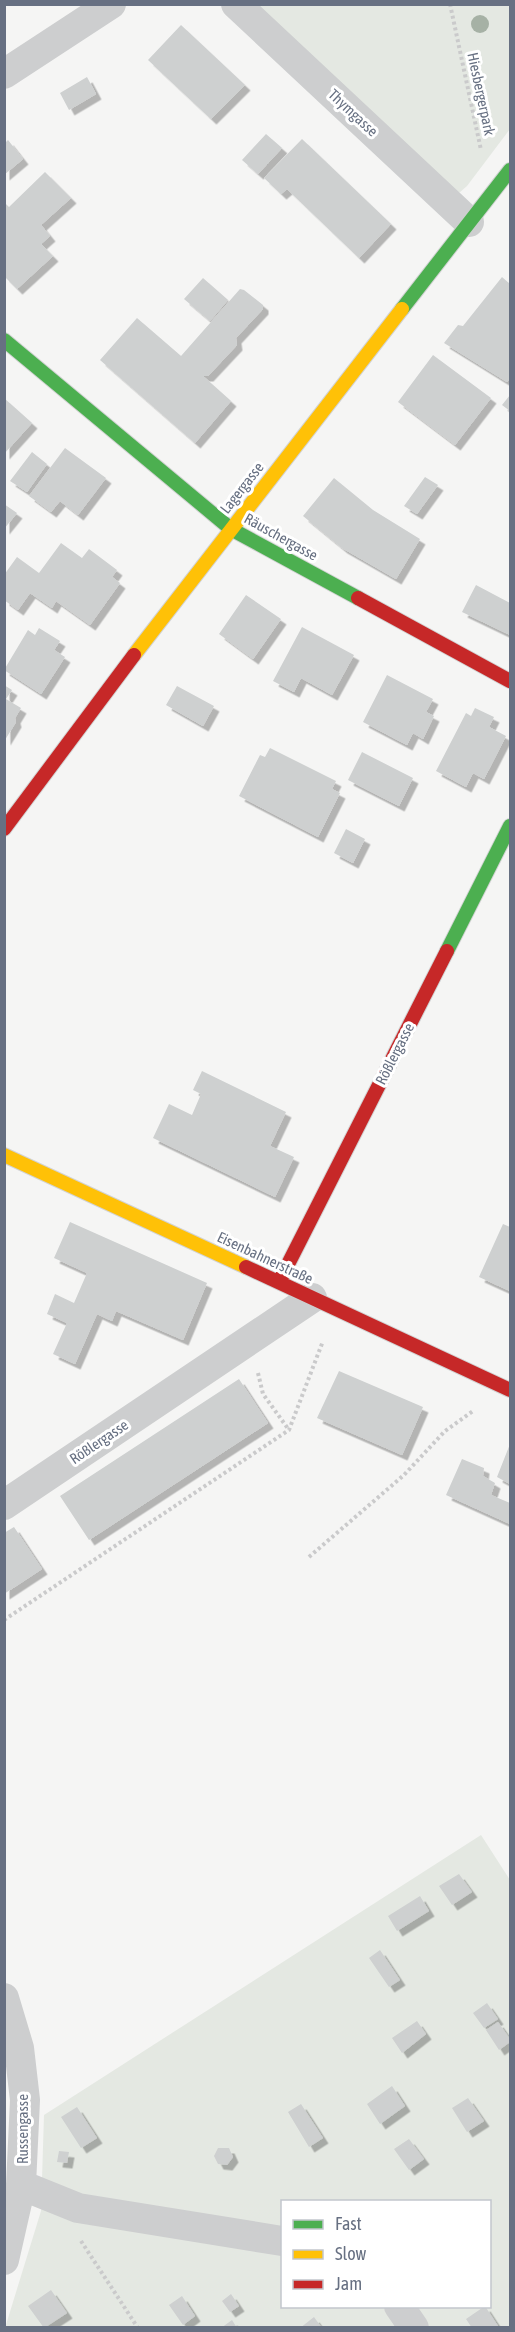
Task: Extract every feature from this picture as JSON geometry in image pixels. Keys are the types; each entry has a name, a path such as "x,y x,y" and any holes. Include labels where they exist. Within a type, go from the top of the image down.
{"street":[{"path":"4,74 111,4"},
{"name":"Thymgasse","path":"236,4 469,222"},
{"name":"Lagergasse","path":"4,829 231,529 510,170"},
{"name":"Räuschergasse","path":"4,340 231,529 510,681"},
{"name":"Rößlergasse","path":"279,1282 510,826"},
{"name":"Eisenbahnerstraße","path":"4,1155 508,1389"},
{"name":"Rößlergasse","path":"4,1505 249,1341 324,1304"},
{"name":"Russengasse","path":"4,1998 19,2048 25,2100 21,2186 4,2260"},
{"path":"21,2186 78,2208 281,2241"},
{"path":"400,2308 414,2328"}],"path":[{"name":"Hiesbergerpark","path":"450,4 484,164 500,183"},
{"path":"4,1620 289,1430 324,1304"},
{"path":"249,1341 263,1394 289,1430"},
{"path":"309,1557 404,1475 445,1431 508,1389"},
{"path":"97,2266 138,2328"}],"shaded area":[{"path":"246,5 510,5 510,129 467,186 459,193"},
{"path":"481,1835 510,1880 510,2327 5,2328 41,2211 44,2115"}],"building":[{"path":"181,25 245,85 211,119 148,60"},
{"path":"87,77 96,94 69,110 60,93"},
{"path":"266,134 282,148 258,174 242,160"},
{"path":"302,139 391,224 359,258 287,189 281,194 264,178"},
{"path":"8,140 23,159 4,175 4,144"},
{"path":"45,172 71,198 41,225 50,236 41,244 53,256 17,289 4,276 4,202 9,207"},
{"path":"502,277 510,284 510,378 507,382 444,343 458,325 463,326"},
{"path":"203,278 228,300 210,321 184,299"},
{"path":"240,289 263,305 263,309 236,338 237,345 208,376 203,376 231,401 195,443 100,360 137,318 181,356"},
{"path":"433,355 491,398 455,445 398,402"},
{"path":"510,395 510,411 502,405"},
{"path":"4,398 32,423 4,454"},
{"path":"65,448 106,478 78,515 60,501 51,512 29,496"},
{"path":"32,452 47,464 27,492 10,481"},
{"path":"425,477 438,485 417,514 404,506"},
{"path":"334,478 373,510 420,539 396,579 342,548 303,516"},
{"path":"4,504 17,513 4,529"},
{"path":"61,543 82,558 89,549 117,570 112,577 120,583 90,625 56,601 52,608 30,593 18,610 4,600 4,575 17,557 39,573"},
{"path":"476,585 510,603 510,635 462,612"},
{"path":"246,595 281,619 253,659 219,634"},
{"path":"302,627 354,655 332,695 301,678 294,692 273,681"},
{"path":"39,628 60,641 54,650 65,657 41,694 4,670 28,630 35,635"},
{"path":"387,675 433,699 426,712 434,716 423,739 413,733 407,745 363,722"},
{"path":"4,685 12,690 6,699 21,708 5,740"},
{"path":"177,686 214,706 203,726 166,705"},
{"path":"475,708 494,717 489,727 506,736 484,779 473,773 466,787 436,771 466,713 471,716"},
{"path":"270,748 336,781 332,789 340,793 318,837 239,796 260,755 265,757"},
{"path":"362,752 413,778 399,806 348,780"},
{"path":"346,829 365,839 353,863 334,853"},
{"path":"202,1071 286,1112 270,1146 294,1157 275,1197 153,1138 169,1104 192,1115 201,1094 193,1090"},
{"path":"70,1222 207,1283 183,1340 116,1311 112,1321 97,1314 75,1364 53,1354 67,1323 47,1314 55,1294 74,1303 87,1273 54,1258"},
{"path":"503,1224 510,1227 510,1291 479,1277"},
{"path":"339,1371 423,1407 402,1455 317,1418"},
{"path":"239,1379 268,1423 89,1540 60,1496"},
{"path":"510,1444 510,1484 497,1477"},
{"path":"462,1459 484,1468 483,1476 495,1483 491,1495 510,1503 510,1524 446,1495"},
{"path":"14,1527 42,1569 4,1594 4,1533"},
{"path":"459,1874 472,1892 452,1905 439,1886"},
{"path":"420,1896 429,1911 397,1931 388,1916"},
{"path":"380,1950 400,1980 389,1987 369,1958"},
{"path":"487,2003 498,2019 484,2028 473,2013"},
{"path":"417,2021 426,2034 402,2053 392,2038"},
{"path":"498,2022 510,2039 510,2042 499,2050 486,2030"},
{"path":"392,2086 405,2106 380,2124 367,2104"},
{"path":"468,2098 484,2121 467,2132 452,2108"},
{"path":"301,2104 323,2138 309,2147 288,2112"},
{"path":"77,2107 97,2138 81,2148 61,2117"},
{"path":"409,2139 424,2159 409,2170 394,2149"},
{"path":"218,2148 229,2148 233,2157 227,2165 218,2164 214,2156"},
{"path":"59,2151 69,2152 67,2163 57,2162"},
{"path":"51,2290 67,2313 44,2328 28,2306"},
{"path":"231,2294 239,2306 230,2312 222,2301"},
{"path":"182,2296 195,2316 183,2325 169,2305"},
{"path":"482,2308 486,2308 498,2326 472,2328 466,2319"},
{"path":"314,2317 322,2328 300,2328"},
{"path":"232,2320 237,2328 221,2328"}],"traffic: fast":[{"path":"402,309 510,170"},
{"path":"4,340 231,529 358,598"},
{"path":"447,951 510,826"}],"traffic: slow":[{"path":"134,655 402,309"},
{"path":"4,1155 246,1267"}],"traffic: jam":[{"path":"358,598 510,681"},
{"path":"4,829 134,655"},
{"path":"279,1282 447,951"},
{"path":"246,1267 510,1390"}]}
